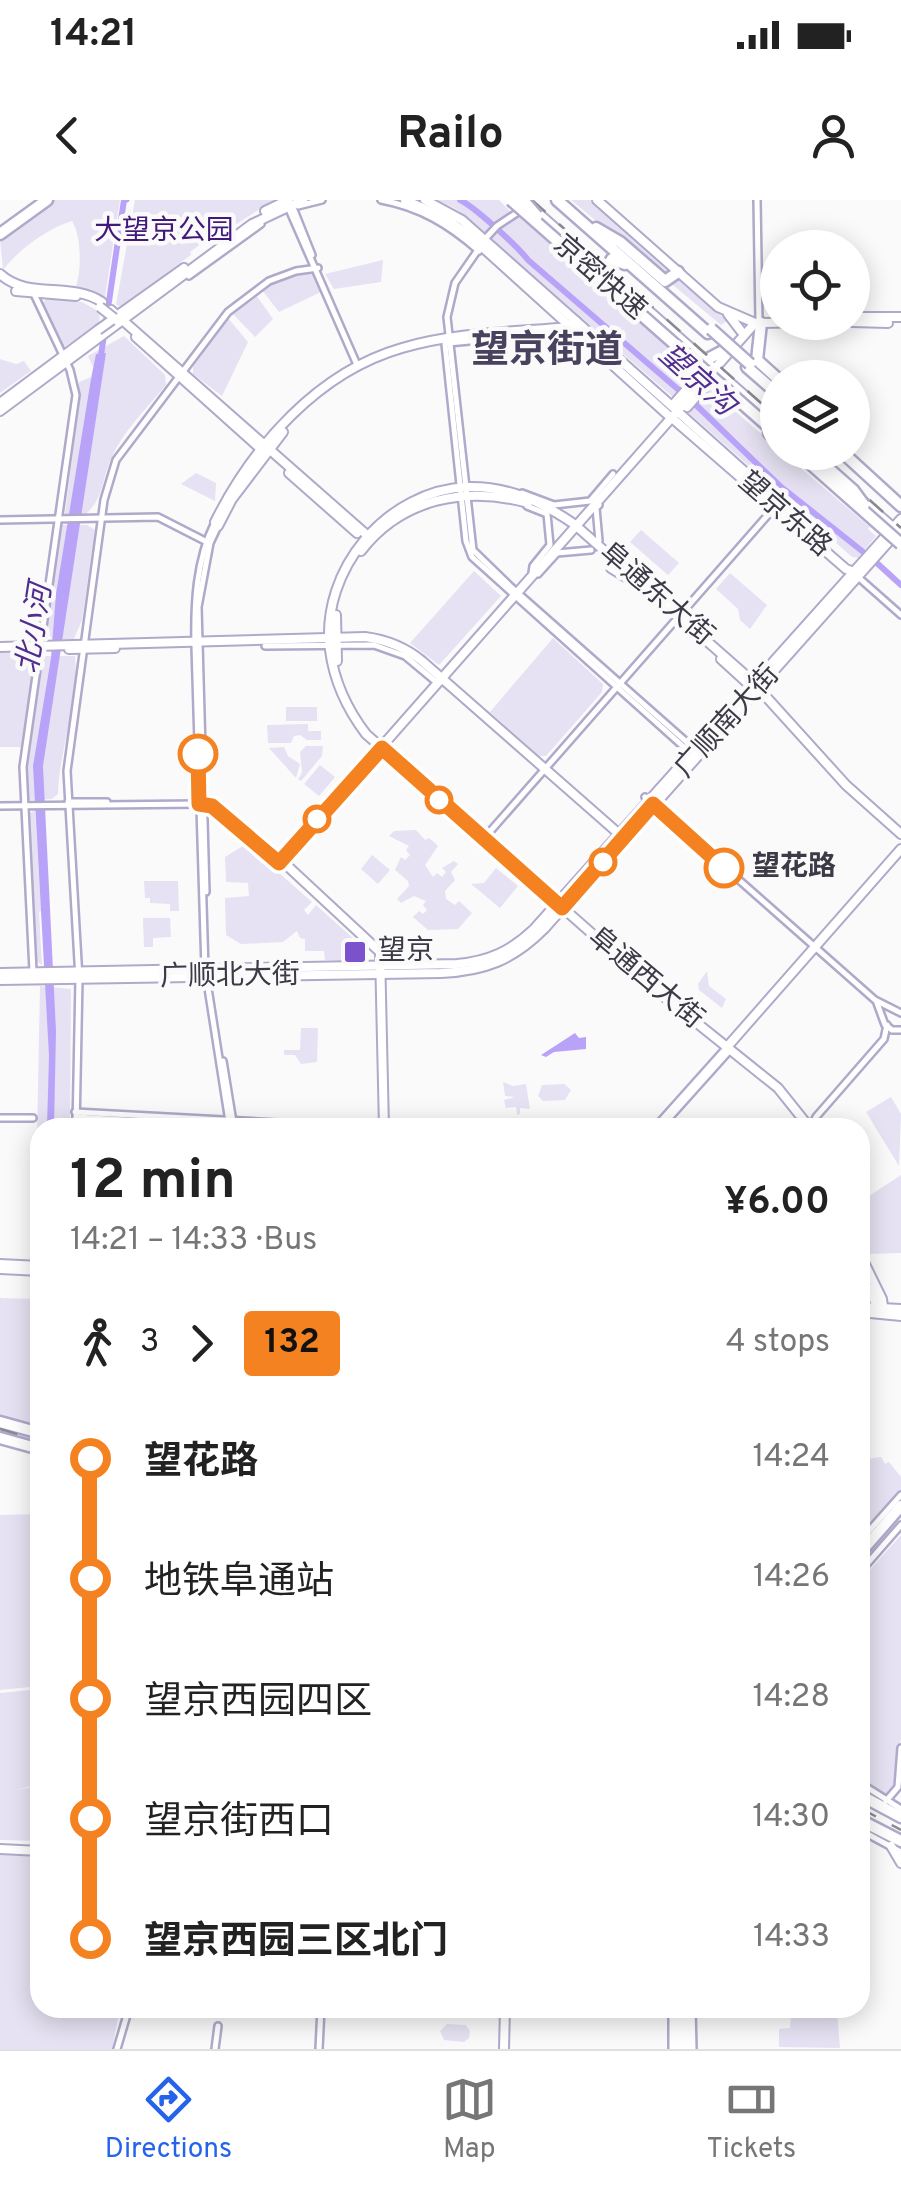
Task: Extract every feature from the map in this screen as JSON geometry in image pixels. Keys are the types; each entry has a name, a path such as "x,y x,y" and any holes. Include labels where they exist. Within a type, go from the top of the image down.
{"highway":[{"path":"0,226 36,200"},
{"path":"0,234 47,200"},
{"path":"557,200 760,375"},
{"path":"565,200 709,331"},
{"name":"京密快速","path":"518,202 760,417"},
{"name":"京密快速","path":"518,202 760,417"},
{"path":"596,228 620,242 663,280 678,272"},
{"path":"604,271 609,261 616,260 648,280"},
{"path":"756,321 760,365"},
{"path":"707,372 724,350"},
{"path":"821,470 894,538"},
{"path":"864,470 894,494"},
{"path":"869,470 901,506"},
{"path":"0,1422 30,1430"},
{"path":"0,1441 30,1446"},
{"path":"870,1538 901,1506"},
{"path":"870,1551 901,1515"},
{"path":"870,1795 901,1817"},
{"path":"870,1827 896,1844"},
{"path":"678,2018 691,2049"},
{"path":"675,2049 686,2018"}],"main road":[{"path":"0,403 254,217 303,200"},
{"name":"望京东路","path":"404,200 444,218 482,245 677,409 856,574"},
{"name":"望京东路","path":"425,200 462,220 482,245"},
{"path":"597,200 728,314 741,332"},
{"path":"518,202 604,271 707,372"},
{"path":"518,202 760,417"},
{"path":"116,319 289,204"},
{"path":"0,276 14,290 73,295 101,305"},
{"path":"0,276 20,288 69,289 101,305 368,539"},
{"path":"728,314 760,321"},
{"path":"724,350 741,332 760,320"},
{"path":"870,320 901,320"},
{"path":"278,860 756,321"},
{"path":"216,524 228,494 265,449 304,404 338,377 401,348 576,326"},
{"path":"0,411 64,359"},
{"path":"265,449 307,405 359,366"},
{"path":"574,527 677,409"},
{"path":"820,470 894,538"},
{"path":"820,470 894,538"},
{"name":"阜通东大街","path":"464,491 505,497 544,510 574,527"},
{"name":"阜通东大街","path":"368,539 412,509 464,491 516,494 552,508 754,686 838,782 901,836"},
{"name":"广顺南大街","path":"560,904 648,800 867,562 894,538 901,519"},
{"name":"阜通西大街","path":"368,539 345,581 332,642 336,675 350,711 381,746 778,1088 804,1118"},
{"path":"618,556 635,580"},
{"path":"611,568 635,580"},
{"path":"0,648 332,642 365,637 398,645 616,834"},
{"name":"广顺南大街","path":"659,792 704,732 742,700"},
{"name":"阜通西大街","path":"381,746 487,835 560,904"},
{"path":"345,788 348,775"},
{"path":"201,802 212,806 376,944 381,968 382,1118"},
{"name":"广顺南大街","path":"572,890 616,834 641,812"},
{"path":"730,1046 901,852"},
{"name":"广顺北大街","path":"43,975 381,968 457,974 523,950 560,904"},
{"name":"广顺北大街","path":"397,969 498,960"},
{"path":"0,976 32,971 43,975"},
{"path":"0,976 43,975"},
{"path":"0,1266 30,1268"},
{"path":"870,1281 881,1310"},
{"path":"870,1287 881,1310"},
{"path":"870,1310 901,1313"},
{"path":"896,1844 901,1862"},
{"path":"0,1848 30,1849"},
{"path":"506,2049 507,2018"}],"street":[{"path":"322,200 289,204 359,366"},
{"path":"381,200 426,213 482,245"},
{"path":"756,321 758,200"},
{"path":"518,202 482,245 449,296 448,341 466,542 472,557 686,745"},
{"path":"76,1118 77,975 64,769 100,520 116,460 237,302 282,274 316,268"},
{"path":"32,971 22,767 44,648 76,394 76,383 34,294"},
{"path":"598,540 596,508 626,470"},
{"path":"516,494 526,493 554,505 590,501 613,474"},
{"path":"505,497 547,514 550,546 533,566 533,574"},
{"path":"487,835 776,504"},
{"path":"0,520 158,517 205,542"},
{"path":"197,644 194,607 205,542 216,524"},
{"path":"216,524 204,568 197,644 207,973 231,1118"},
{"path":"533,574 558,553 590,550"},
{"path":"856,574 901,615"},
{"path":"265,646 332,642"},
{"path":"648,800 875,1000 900,1014"},
{"path":"0,805 201,802"},
{"path":"875,1000 885,1025 898,1031"},
{"path":"884,1040 891,1014 900,1014"},
{"path":"819,1118 884,1040 898,1031"},
{"path":"666,1118 730,1046"},
{"path":"76,1114 128,1118"},
{"path":"0,1118 33,1118"},
{"path":"870,1536 901,1495"},
{"path":"870,1561 901,1525"},
{"path":"901,1748 898,1787 885,1805 901,1809"},
{"path":"870,1834 896,1844 901,1852"},
{"path":"117,2049 127,2018"},
{"path":"321,2049 322,2018"},
{"path":"674,2018 675,2049"},
{"path":"689,2018 691,2049"},
{"path":"215,2049 218,2026"}],"green space":[{"path":"53,200 120,200 105,297 76,286 80,252 72,221 34,241 3,270 0,239"},
{"name":"大望京公园","path":"135,200 274,200 224,232 221,229 120,306 116,305"},
{"path":"437,200 499,200 512,213 485,233 456,209"},
{"path":"571,200 590,200 727,321 721,325"},
{"path":"524,214 700,369 674,398 489,238"},
{"path":"383,260 381,282 334,289 325,274"},
{"path":"307,273 314,275 321,292 279,312 262,290 275,282"},
{"path":"256,295 273,319 255,337 233,314"},
{"path":"46,299 82,302 100,312 99,323 60,346 43,303"},
{"path":"228,318 248,342 222,396 193,374 193,367"},
{"path":"124,336 165,375 166,385 117,447 91,508 85,515 65,514 79,382 91,377 93,367 88,356"},
{"path":"0,359 16,364 24,361 31,371 0,393"},
{"path":"709,388 760,433 760,470 803,470 876,536 858,558 852,557 689,413 689,408"},
{"path":"196,473 216,483 215,501 181,484"},
{"path":"62,525 87,525 95,530 82,620 74,639 52,639 47,630"},
{"path":"641,530 679,563 668,575 630,542"},
{"path":"474,571 501,596 439,665 410,643"},
{"path":"730,573 767,605 750,629 740,620 738,609 716,589"},
{"path":"553,638 603,684 602,692 546,756 539,756 490,712"},
{"path":"29,652 36,657 23,747 0,747 0,653"},
{"path":"45,656 75,656 75,691 58,794 52,799 29,800 25,768 28,728"},
{"path":"286,707 317,707 317,721 286,721"},
{"path":"308,724 308,731 321,731 321,740 307,740 300,735 294,736 291,743 268,743 267,725"},
{"path":"306,746 323,746 322,756 301,781 300,752"},
{"path":"284,747 288,756 300,764 296,778 269,748"},
{"path":"320,765 335,777 319,796 304,784"},
{"path":"35,810 42,965 36,961 27,815"},
{"path":"416,830 438,846 425,865 433,877 437,873 442,877 446,872 442,868 454,861 458,864 451,872 455,880 445,891 446,899 455,905 459,901 472,913 458,929 428,930 413,917 427,910 423,905 426,901 414,896 401,903 397,899 409,886 395,870 401,857 405,860 410,855 406,850 409,846 389,836 394,831"},
{"path":"246,844 312,902 304,910 308,915 316,905 364,948 362,961 325,960 324,951 305,951 305,939 297,931 283,942 241,944 226,935 225,898 249,896 248,883 226,882 225,857"},
{"path":"372,855 390,870 378,884 361,869"},
{"path":"496,868 518,886 500,908 471,884 484,883"},
{"path":"144,881 178,881 179,911 170,911 170,904 150,903 150,898 145,898"},
{"path":"143,918 170,918 171,937 153,938 153,947 144,947"},
{"path":"707,971 709,986 726,999 722,1008 699,990 698,984"},
{"path":"40,986 71,989 70,1118 37,1118"},
{"path":"301,1028 318,1028 317,1062 301,1064 295,1055 284,1055 284,1050 300,1050"},
{"path":"503,1082 513,1086 526,1084 530,1109 520,1108 517,1115 516,1107 506,1108 504,1100 515,1097 505,1096"},
{"path":"564,1084 571,1090 565,1100 543,1101 538,1096 542,1085"},
{"path":"891,1097 901,1114 899,1166 870,1118 866,1112"},
{"path":"901,1175 901,1253 870,1254 870,1195"},
{"path":"0,1298 30,1299 30,1423 0,1415"},
{"path":"881,1457 885,1464 889,1462 901,1477 901,1491 870,1527 870,1459"},
{"path":"30,1514 30,1687 0,1690 0,1515"},
{"path":"901,1535 901,1739 896,1777 886,1796 870,1785 870,1570"},
{"path":"30,1690 30,1786 15,1790 30,1788 30,1841 0,1840 0,1693"},
{"path":"0,1855 30,1855 30,2018 118,2018 112,2049 0,2049"},
{"path":"791,2018 838,2018 840,2048 779,2047 779,2029 790,2028"},
{"path":"447,2024 466,2025 469,2038 464,2042 444,2040 440,2031"}],"shaded area":[{"name":"北小河","path":"106,353 43,766 56,1031 54,1118 47,1118 49,1056 33,766 51,658 56,594 96,354"},
{"path":"575,1033 579,1038 586,1037 586,1049 541,1055"}],"waterway":[{"name":"北小河","path":"100,362 124,200"},
{"name":"望京沟","path":"460,200 695,404 780,486 862,551"},
{"name":"望京沟","path":"878,564 901,585"}],"railway":[{"path":"532,200 760,402"},
{"path":"836,470 901,528"},
{"path":"0,1429 30,1438"},
{"path":"870,1813 901,1830"}],"bus line":[{"name":"132","path":"198,754 199,804 212,806 279,863 382,748 562,908 653,804 724,868"}],"place":[{"name":"望花路","path":"724,868"},
{"name":"望京","path":"355,952"}],"district":[{"name":"望京街道","path":"547,352"}]}
